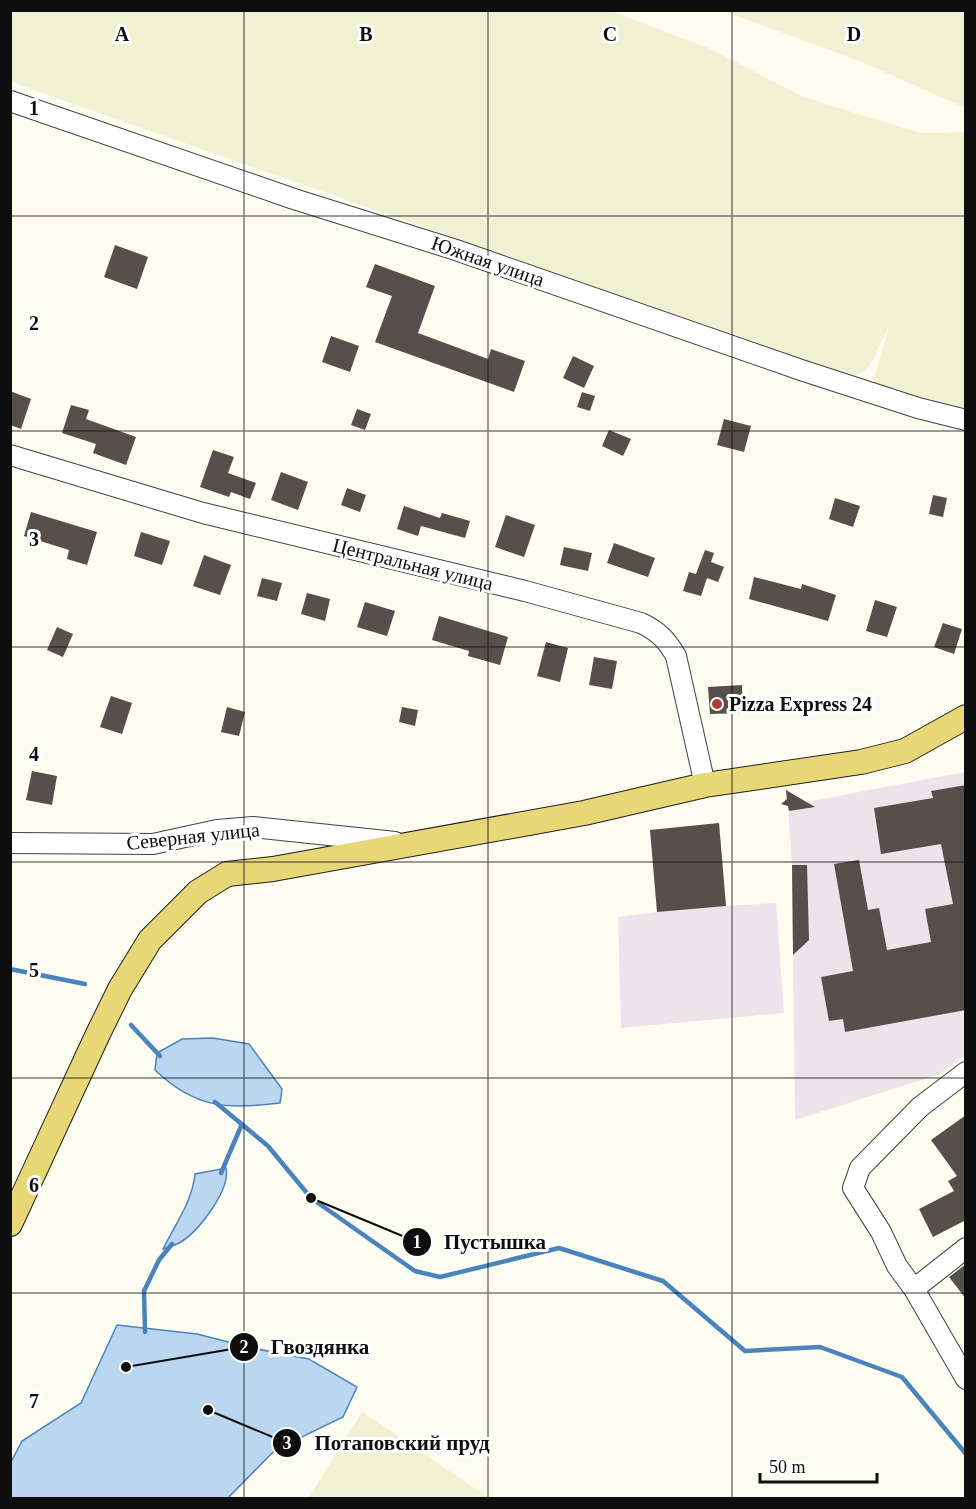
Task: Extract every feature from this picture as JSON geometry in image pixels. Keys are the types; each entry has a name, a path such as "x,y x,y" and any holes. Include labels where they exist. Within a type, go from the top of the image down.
{"main road":[{"path":"10,1224 120,989 150,940 198,892 227,874 273,870 410,843 584,813 705,785 861,762 905,751 960,724"}],"street":[{"name":"Южная улица","path":"10,101 294,199 456,250 801,370 918,408 966,420"},
{"name":"Центральная улица","path":"10,455 203,513 514,588 641,623 656,630 667,640 676,656 705,785"},
{"name":"Северная улица","path":"10,843 153,844 217,830 253,827 410,843"},
{"path":"966,1072 920,1107 860,1168 853,1188 881,1232 897,1266 914,1289 966,1378"},
{"path":"914,1289 966,1248"}],"shaded area":[{"path":"965,772 965,1055 940,1074 795,1120 792,865 788,807 785,805 786,790 806,802"},
{"path":"719,823 726,906 776,903 784,1013 621,1028 618,917 657,912 650,830"}],"green space":[{"path":"10,11 611,11 711,49 799,95 921,133 965,132 965,413 872,385 890,324 869,367 853,378 11,82"},
{"path":"723,11 965,11 965,108 862,62"},
{"path":"362,1412 489,1498 309,1498"}],"water":[{"path":"213,1038 249,1044 282,1089 280,1103 243,1106 213,1103 184,1092 155,1070 157,1053 182,1039"},
{"path":"226,1168 224,1187 212,1209 188,1237 163,1249 191,1194 195,1174"},
{"path":"117,1325 197,1334 309,1359 357,1387 343,1417 275,1450 228,1498 11,1498 11,1462 22,1441 81,1403"}],"building":[{"path":"115,245 148,257 137,289 104,277"},
{"path":"375,264 435,286 418,333 488,359 491,349 525,361 514,392 375,342 392,296 366,287"},
{"path":"331,336 359,346 350,372 322,362"},
{"path":"573,356 594,366 584,388 563,378"},
{"path":"10,391 31,399 21,429 10,425"},
{"path":"582,392 595,396 590,411 577,407"},
{"path":"71,405 89,410 86,419 136,437 126,465 93,453 96,444 62,433"},
{"path":"357,409 371,414 365,430 351,425"},
{"path":"724,419 751,426 744,452 717,445"},
{"path":"609,430 631,439 623,456 602,446"},
{"path":"213,450 234,457 228,473 256,483 250,499 231,492 229,497 200,487"},
{"path":"281,472 308,482 298,510 271,500"},
{"path":"347,488 366,495 360,512 341,505"},
{"path":"933,495 947,498 943,517 929,514"},
{"path":"835,498 860,506 853,527 829,519"},
{"path":"404,506 440,518 442,513 470,521 465,538 421,526 418,536 397,529"},
{"path":"31,512 97,532 87,565 67,559 69,550 24,536"},
{"path":"506,515 535,525 524,557 495,547"},
{"path":"141,532 170,541 162,565 134,556"},
{"path":"614,543 655,558 648,577 607,563"},
{"path":"564,547 592,553 588,571 560,565"},
{"path":"705,550 714,553 711,562 724,567 718,582 707,578 701,596 683,591 689,572 696,574"},
{"path":"204,555 231,565 220,595 193,586"},
{"path":"754,577 801,589 802,584 836,595 828,621 749,599"},
{"path":"262,578 282,583 277,601 257,596"},
{"path":"307,593 330,599 325,621 301,614"},
{"path":"875,600 897,607 887,637 866,631"},
{"path":"365,602 395,611 387,636 357,627"},
{"path":"439,616 508,637 500,665 468,656 469,651 432,640"},
{"path":"943,623 962,629 954,654 934,647"},
{"path":"57,627 73,634 63,657 47,650"},
{"path":"546,642 568,648 560,682 537,676"},
{"path":"594,657 617,661 612,689 589,685"},
{"path":"742,685 743,713 710,714 708,687"},
{"path":"111,696 132,703 122,734 100,727"},
{"path":"227,707 245,712 239,736 221,732"},
{"path":"402,707 418,710 415,726 399,722"},
{"path":"32,771 57,776 52,805 26,800"},
{"path":"966,785 966,1010 845,1032 843,1019 829,1021 821,977 853,971 834,864 859,860 868,910 879,908 887,950 931,942 925,909 953,904 941,844 881,854 874,808 933,798 931,791"},
{"path":"786,790 815,807 789,811 788,806 781,804 787,799"},
{"path":"719,823 726,906 657,912 650,830"},
{"path":"792,865 807,865 809,940 793,955"},
{"path":"966,1115 966,1220 933,1237 919,1209 954,1191 948,1181 957,1176 931,1140"},
{"path":"966,1264 966,1299 949,1277"}],"waterway":[{"path":"10,969 85,984"},
{"path":"131,1025 160,1056"},
{"path":"215,1102 268,1146 311,1198 415,1271 440,1277 559,1248 663,1281 745,1351 820,1347 902,1377 966,1454"},
{"path":"221,1173 242,1124"},
{"path":"145,1332 144,1291 159,1260 172,1244"}],"place":[{"name":"Pizza Express 24","path":"717,704"},
{"name":"Пустышка","path":"311,1198"},
{"name":"Гвоздянка","path":"126,1367"},
{"name":"Потаповский пруд","path":"208,1410"}]}
